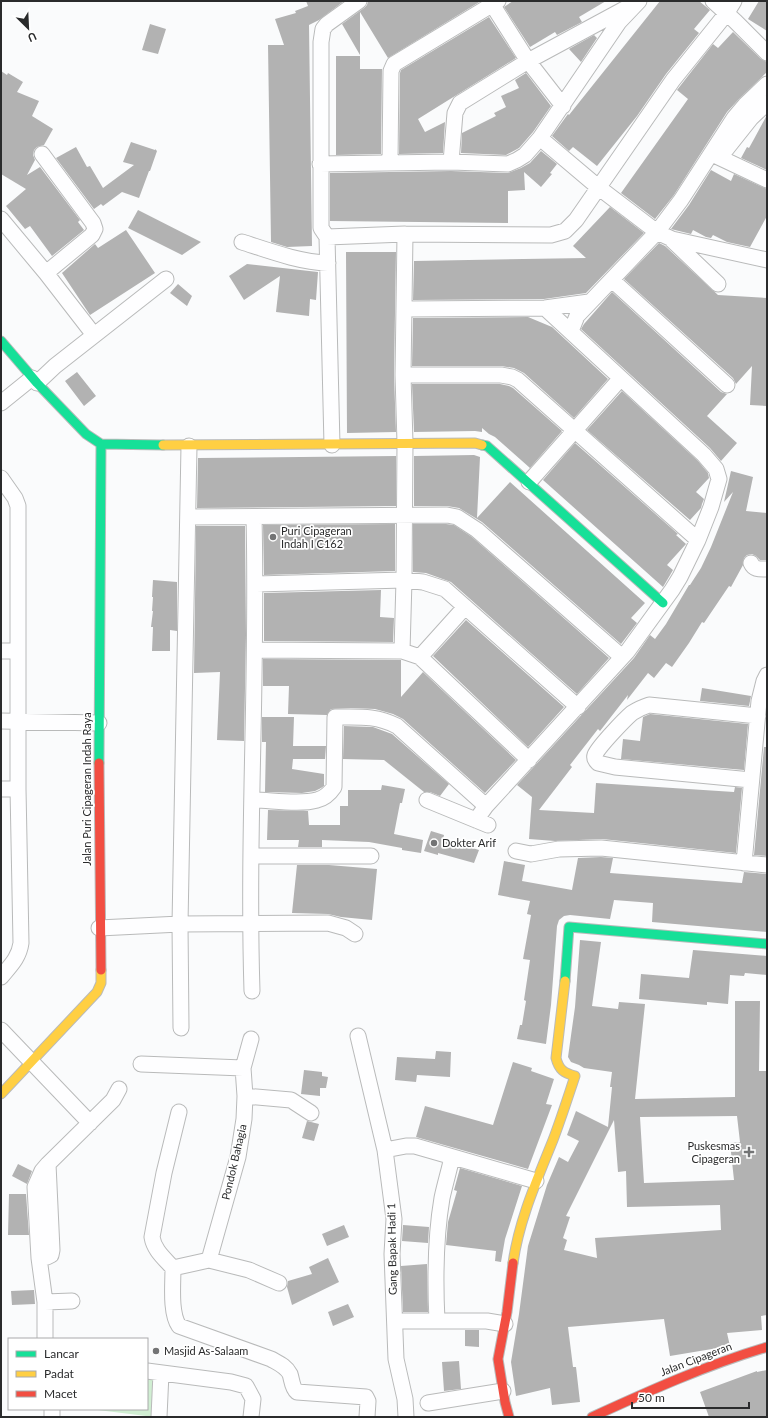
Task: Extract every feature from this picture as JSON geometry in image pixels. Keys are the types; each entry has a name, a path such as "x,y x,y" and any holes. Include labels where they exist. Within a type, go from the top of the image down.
{"street":[{"path":"332,446 327,237 321,228 321,42 323,29 327,24 359,1"},
{"path":"320,164 390,162 508,164 517,160 525,155 540,138 619,22 639,1"},
{"path":"451,162 454,113 460,103 528,62 639,1"},
{"path":"713,1 730,7 767,53"},
{"path":"390,162 391,71 394,64 493,2 528,62 563,106"},
{"path":"327,237 405,234 551,235 565,231 576,220 673,80 730,7"},
{"path":"715,156 734,118 767,84"},
{"path":"571,332 577,316 657,232 715,156 767,103"},
{"path":"540,138 598,187 657,232 672,239 767,260"},
{"path":"42,154 93,223 95,229 92,235 46,273"},
{"path":"715,156 767,180"},
{"path":"1,219 46,273 94,335"},
{"path":"402,652 405,443 403,374 405,234"},
{"path":"672,239 718,284"},
{"path":"242,242 277,254 318,263 328,263"},
{"path":"1,403 55,366 166,279"},
{"path":"612,280 727,385"},
{"path":"405,309 545,308 589,302"},
{"path":"427,800 482,822 486,806 578,707 622,657 663,603 680,577 698,540 711,507 719,479 716,469 704,455 545,308"},
{"path":"1,341 35,381 86,434 101,444 189,446 332,446 405,443 475,443 487,446 663,603"},
{"path":"403,374 512,376 698,540"},
{"path":"529,482 622,378"},
{"name":"Jalan Puri Cipageran Indah Raya","path":"1,1094 97,992 101,983 99,928 99,723 101,444"},
{"path":"181,1028 180,924 189,446"},
{"path":"1,478 15,498 18,506 18,789 21,943 17,959 1,976"},
{"path":"188,517 447,515 457,517 477,530 622,657"},
{"path":"252,991 250,856 256,584 254,517"},
{"path":"751,563 756,569 767,569"},
{"path":"256,584 404,580 423,582 445,589 578,707"},
{"path":"420,657 465,607"},
{"path":"255,650 402,652 420,657 529,760"},
{"path":"1,651 18,651"},
{"path":"744,863 758,716 762,686 767,676"},
{"path":"751,780 615,767 598,763 595,759 595,755 606,740 632,714 640,708 649,705 758,716"},
{"path":"252,800 305,801 317,800 330,794 334,787 334,716 370,716 386,720 397,726 486,806"},
{"path":"1,721 99,723"},
{"path":"1,789 18,789"},
{"path":"516,851 531,854 559,849 601,848 767,865"},
{"path":"250,856 371,856"},
{"path":"99,928 180,924 328,924 346,928 355,934"},
{"path":"509,1417 498,1359 505,1324 516,1243 536,1181 553,1139 575,1076 565,1073 558,1067 556,1058 563,1006 568,927 767,944"},
{"path":"1,1030 90,1123"},
{"name":"Gang Bapak Hadi 1","path":"358,1036 396,1148 392,1254 396,1359 405,1399 406,1417"},
{"name":"Pondok Bahagia","path":"209,1260 238,1157 244,1119 245,1096 243,1068 251,1039"},
{"path":"140,1064 243,1068"},
{"path":"45,1338 45,1302 38,1258 35,1187 42,1171 48,1164 113,1100 120,1089"},
{"path":"245,1096 291,1100 311,1113"},
{"path":"179,1112 164,1173 152,1237 156,1249 173,1268 174,1315 176,1322 179,1326 271,1359 282,1365 289,1372 294,1390 296,1392 366,1397 368,1401 367,1417"},
{"path":"396,1148 415,1146 536,1181"},
{"path":"437,1321 436,1255 442,1198 452,1157"},
{"path":"173,1268 209,1260 249,1270 279,1283"},
{"path":"45,1302 72,1301"},
{"path":"403,1322 487,1321 505,1324"},
{"name":"Jalan Cipageran","path":"596,1416 669,1382 734,1357 767,1347"},
{"path":"159,1417 154,1372 231,1382 246,1386 253,1399 251,1417"},
{"path":"428,1403 503,1391"}],"green space":[{"path":"148,1375 155,1375 154,1417 98,1410 148,1410"}],"building":[{"path":"306,1 344,1 319,20 309,25 312,246 287,247 271,242 268,45 284,45 275,19 296,13 295,11 308,6"},
{"path":"368,1 481,1 388,58 360,12 360,55 342,24 364,8"},
{"path":"513,1 606,1 579,17 582,22 557,35 555,32 530,47 504,7"},
{"path":"660,1 699,1 710,10 694,29 699,33 666,74 637,116 597,166 573,147 569,151 552,136 568,114 569,115"},
{"path":"759,1 767,1 767,31 748,19"},
{"path":"489,17 516,58 418,119 425,132 445,122 443,153 399,154 401,70"},
{"path":"150,24 166,29 158,54 142,50"},
{"path":"733,32 761,59 767,62 767,72 727,112 674,195 655,219 621,193 688,99 677,90 713,44 718,48"},
{"path":"594,35 597,38 581,62 569,49"},
{"path":"336,56 360,56 360,69 382,69 381,154 336,155"},
{"path":"1,71 7,75 8,73 23,82 17,92 39,101 32,116 53,129 44,145 37,147 34,150 33,155 35,160 27,175 40,167 80,220 78,222 84,230 52,256 30,226 25,229 6,206 26,189 1,174"},
{"path":"526,73 551,106 533,132 519,148 506,155 461,153 462,133 496,116 494,113 506,107 501,96 519,88 515,80"},
{"path":"767,115 767,170 741,158 747,147 749,148"},
{"path":"131,142 155,150 156,149 157,151 139,198 122,192 103,206 101,204 94,209 56,158 76,147 87,167 90,166 103,188 134,165 123,162"},
{"path":"541,151 557,164 550,173 552,174 541,187 524,172 525,190 508,191 508,223 330,221 330,173 451,171 508,173 530,163"},
{"path":"711,170 731,181 734,174 767,189 767,216 750,247 727,242 713,235 711,238 706,237 693,230 691,234 671,229 689,205"},
{"path":"610,207 644,233 586,293 544,299 413,300 414,261 586,258 573,246"},
{"path":"138,210 201,242 182,255 128,228"},
{"path":"126,230 155,273 90,315 62,273 95,244 98,248"},
{"path":"659,243 665,246 718,295 767,298 767,406 750,405 752,366 736,384 733,378 624,279"},
{"path":"346,252 396,252 394,375 396,432 347,433"},
{"path":"247,264 318,272 316,300 310,299 309,316 276,312 280,276 244,300 229,276"},
{"path":"178,284 192,296 187,306 170,293"},
{"path":"612,292 721,392 727,394 707,416 737,443 721,461 710,448 581,329"},
{"path":"528,317 552,327 608,379 574,418 524,373 514,368 501,366 412,366 413,318"},
{"path":"77,372 96,396 84,406 65,381"},
{"path":"412,384 500,384 509,386 562,431 530,468 495,437 482,428 482,432 414,432"},
{"path":"622,391 698,461 708,473 709,478 696,492 704,499 701,508 690,520 587,430"},
{"path":"575,443 678,534 676,535 686,544 667,565 673,570 663,587 543,480"},
{"path":"474,455 480,457 477,518 510,482 645,603 631,618 637,623 621,644 482,522 459,508 447,506 414,506 414,456"},
{"path":"396,456 396,506 197,508 198,458"},
{"path":"731,471 753,477 746,511 767,513 767,560 760,560 752,554 747,555 744,558 743,565 731,587 729,586 704,623 702,622 672,667 666,663 654,678 648,673 627,700 628,695 600,731 598,729 570,765 572,767 539,810 594,813 596,783 734,792 735,787 742,788 736,853 602,839 555,841 529,839 532,797 517,785 634,658 650,635 655,639 666,624 701,568 711,547 733,492 724,502"},
{"path":"395,524 395,571 264,575 263,525"},
{"path":"413,524 454,525 472,537 609,658 577,694 451,582 426,573 413,572"},
{"path":"196,526 245,526 246,635 244,741 217,740 220,672 194,673"},
{"path":"153,580 177,582 177,631 170,630 170,651 152,651 153,627 151,627 153,611"},
{"path":"381,590 380,617 394,618 393,642 264,641 264,593"},
{"path":"466,620 564,707 528,747 433,656"},
{"path":"263,659 401,660 401,697 423,672 516,760 485,793 403,719 393,714 375,709 351,708 331,709 327,715 288,714 289,686 263,686"},
{"path":"702,688 751,696 749,706 700,701"},
{"path":"650,714 748,724 744,770 621,759 623,739 640,741 643,717"},
{"path":"262,717 294,717 293,746 326,746 325,759 293,759 292,769 324,774 324,786 315,791 302,793 265,792 266,742 262,742"},
{"path":"344,726 373,727 392,734 449,784 440,796 430,792 424,792 384,760 343,759"},
{"path":"764,747 767,747 767,856 754,855"},
{"path":"382,785 405,789 402,803 400,803 394,834 423,840 421,853 369,842 322,840 322,847 298,847 299,840 267,840 268,810 308,811 309,825 340,825 340,806 348,806 348,790 381,790"},
{"path":"431,831 444,835 443,839 479,850 474,863 438,853 438,855 424,851"},
{"path":"578,858 613,858 610,873 742,883 744,872 767,874 767,932 652,922 653,903 614,900 610,919 570,915 564,916 559,920 557,926 551,1005 546,1044 517,1039 520,1025 522,1025 526,1001 524,1000 530,960 523,959 531,915 527,914 530,901 498,895 504,861 525,865 522,881 572,890"},
{"path":"297,865 329,865 377,869 372,920 341,917 328,914 292,913"},
{"path":"580,940 601,942 592,1006 618,1009 619,1002 645,1004 635,1099 735,1097 735,1001 760,1001 759,1071 767,1071 767,1315 761,1316 762,1330 727,1333 730,1346 670,1356 664,1319 568,1327 573,1367 576,1367 580,1402 552,1405 550,1388 516,1396 511,1362 528,1246 547,1185 559,1157 568,1162 579,1141 567,1135 576,1111 608,1127 612,1072 584,1068 571,1062 568,1057 575,1007","holes":["737,1116 740,1142 730,1143 734,1180 644,1183 640,1117","614,1120 618,1172 626,1171 627,1207 720,1205 721,1230 595,1238 597,1258 564,1250 567,1240 563,1238 570,1217 566,1216"]},
{"path":"693,950 767,956 767,975 745,973 744,976 730,975 728,1004 707,1002 707,1005 639,999 641,974 689,978"},
{"path":"436,1051 451,1052 450,1077 417,1075 416,1082 395,1080 397,1057 435,1059"},
{"path":"513,1062 532,1068 531,1071 554,1079 546,1104 552,1105 528,1169 416,1137 425,1106 493,1125"},
{"path":"304,1070 322,1072 322,1076 328,1077 326,1088 320,1088 320,1096 301,1094"},
{"path":"307,1121 319,1124 314,1141 302,1138"},
{"path":"18,1164 32,1171 27,1184 12,1176"},
{"path":"460,1168 522,1186 505,1239 501,1262 495,1261 496,1251 446,1245 448,1222 457,1191 454,1190"},
{"path":"9,1194 26,1194 29,1235 8,1235"},
{"path":"344,1225 349,1237 327,1246 322,1234"},
{"path":"403,1225 429,1227 428,1243 402,1241"},
{"path":"328,1258 339,1282 292,1305 287,1287 288,1281 312,1274 309,1267"},
{"path":"427,1264 428,1312 403,1312 401,1266"},
{"path":"34,1290 35,1304 12,1305 11,1291"},
{"path":"348,1304 354,1317 333,1326 328,1312"},
{"path":"465,1330 479,1330 479,1347 465,1346"},
{"path":"459,1361 461,1389 444,1391 442,1362"},
{"path":"767,1370 767,1417 709,1417 700,1392 757,1371"}],"traffic: fast":[{"path":"1,341 37,383 86,434 101,444 163,445"},
{"path":"99,763 101,444"},
{"path":"482,445 487,446 663,603"},
{"path":"565,981 569,927 767,944"}],"traffic: slow":[{"path":"163,445 475,443 482,445"},
{"path":"1,1094 97,992 101,983 101,970"},
{"path":"513,1263 524,1216 556,1132 575,1076 562,1070 556,1058 565,981"}],"traffic: jam":[{"path":"99,763 101,970"},
{"path":"509,1417 498,1359 507,1312 513,1263"},
{"path":"592,1417 700,1370 767,1347"}],"place":[{"name":"Puri Cipageran Indah I C162","path":"273,537"},
{"name":"Dokter Arif","path":"434,843"},
{"name":"Puskesmas Cipageran","path":"749,1152"},
{"name":"Masjid As-Salaam","path":"156,1351"}]}
